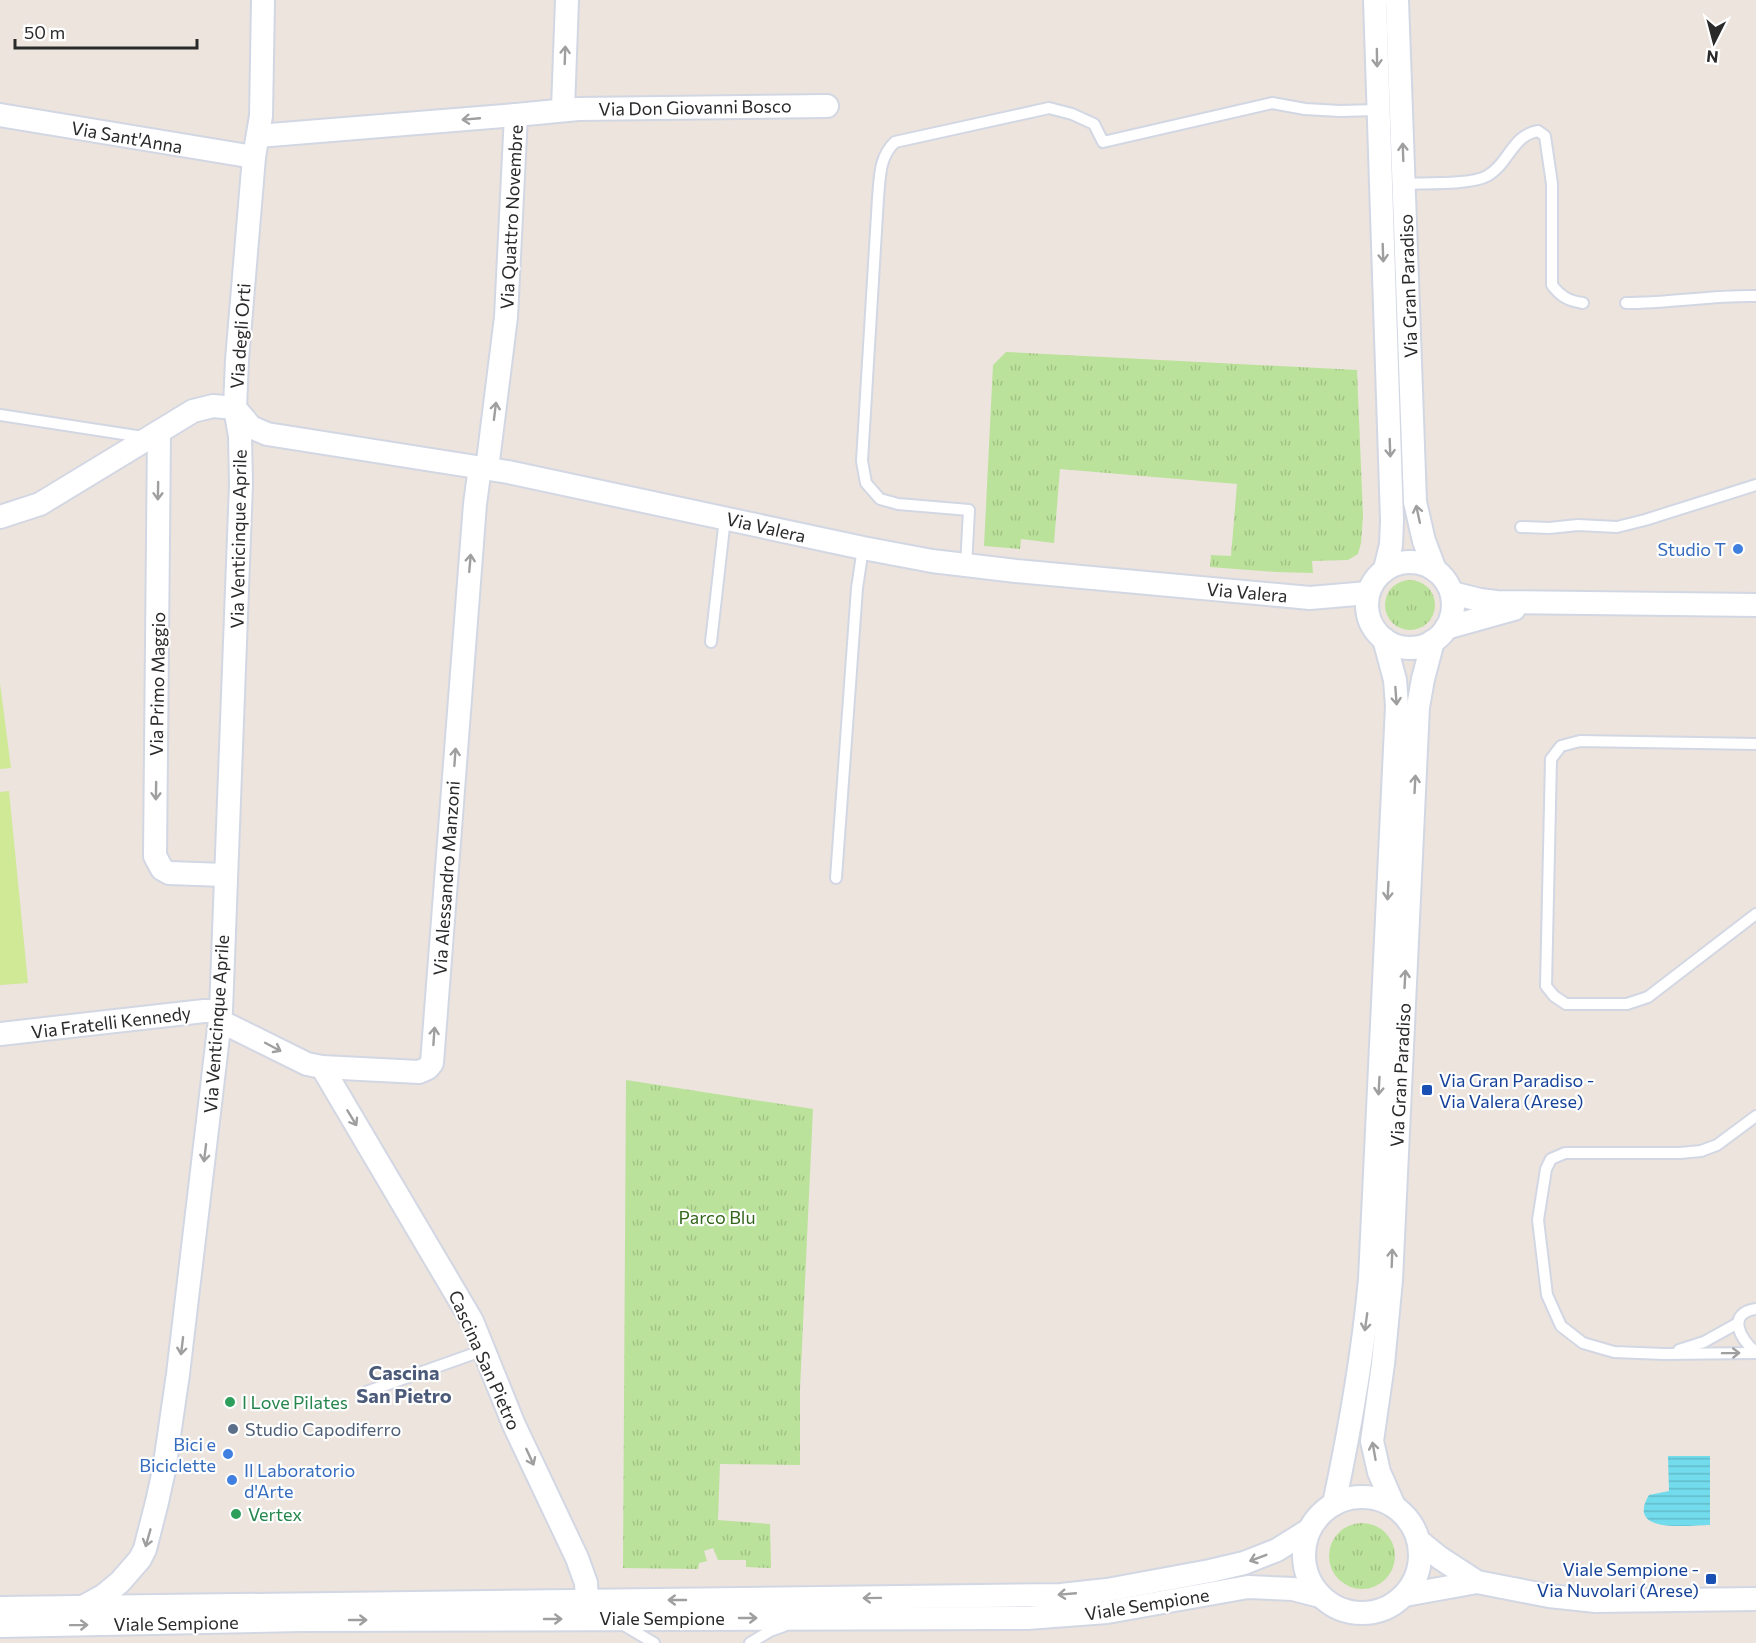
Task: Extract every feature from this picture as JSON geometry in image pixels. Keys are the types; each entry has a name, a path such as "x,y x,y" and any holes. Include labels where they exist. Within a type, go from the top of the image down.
{"street":[{"name":"Via degli Orti","path":"0,517 40,504 193,411 213,406 235,408 237,353 262,92 263,0"},
{"path":"562,109 567,0"},
{"name":"Via Gran Paradiso","path":"1375,0 1392,520 1391,545 1385,569"},
{"name":"Via Gran Paradiso","path":"1397,0 1415,502 1424,541 1435,570"},
{"name":"Via Don Giovanni Bosco","path":"516,115 562,109 827,106"},
{"name":"Via Quattro Novembre","path":"256,147 516,115 506,317 484,468"},
{"name":"Via Sant'Anna","path":"0,116 256,147"},
{"name":"Via Valera","path":"235,408 251,427 267,434 484,468 863,549 966,566 1310,597 1356,610 1368,604"},
{"name":"Via Venticinque Aprile","path":"83,1607 112,1589 131,1570 145,1549 164,1470 180,1363 221,1016 241,484 240,436 235,408"},
{"name":"Via Primo Maggio","path":"154,435 155,856 162,869 169,873 225,875"},
{"name":"Via Alessandro Manzoni","path":"221,1016 294,1059 322,1067 419,1072 429,1068 432,1063 475,504 484,468"},
{"path":"1440,635 1452,616 1454,605 1452,593 1442,575 1428,565 1410,561 1385,569 1373,582 1368,604 1372,626 1393,645 1413,648 1498,612 1545,602"},
{"path":"1452,593 1496,602 1756,605"},
{"name":"Via Gran Paradiso","path":"1394,1506 1379,1472 1372,1441 1383,1364 1391,1280 1418,707 1423,679 1440,635"},
{"name":"Via Gran Paradiso","path":"1334,1504 1348,1440 1371,1279 1397,706 1395,680 1384,639"},
{"name":"Via Fratelli Kennedy","path":"0,1034 204,1011 221,1016"},
{"name":"Cascina San Pietro","path":"322,1067 465,1307 514,1425 577,1557 585,1583 587,1601"},
{"path":"1364,1496 1380,1499 1394,1506 1406,1515 1419,1541 1421,1560 1416,1579 1406,1595 1393,1605 1379,1611 1363,1614 1347,1612 1333,1606 1320,1596 1310,1582 1304,1565 1304,1547 1309,1530 1319,1515 1334,1504 1349,1498 1364,1496"},
{"name":"Viale Sempione","path":"0,1608 1061,1595 1107,1590 1210,1572 1244,1563 1277,1550 1309,1530"},
{"path":"1419,1541 1477,1582"},
{"path":"1406,1595 1477,1582 1549,1596 1596,1601 1756,1599"},
{"name":"Viale Sempione","path":"0,1626 44,1634 158,1634 313,1620 1027,1618 1082,1615 1134,1608 1248,1587 1293,1589 1320,1596"}],"lane":[{"path":"966,566 969,510 898,504 880,498 866,483 862,461 875,234 881,166 886,150 895,142 1049,108 1072,114 1094,124 1103,142 1272,103 1305,109 1378,110"},
{"path":"1404,184 1482,178 1494,172 1511,149 1528,133 1538,131 1545,136 1552,184 1552,285 1560,296 1583,303"},
{"path":"1626,303 1682,301 1709,296 1756,296"},
{"path":"0,415 154,435"},
{"path":"1521,527 1550,528 1578,525 1617,527 1756,485"},
{"path":"711,642 725,518"},
{"path":"836,878 857,588 863,549"},
{"path":"1756,744 1580,741 1561,746 1551,759 1546,986 1554,996 1566,1004 1627,1004 1648,997 1756,914"},
{"path":"1756,1116 1718,1145 1701,1151 1565,1154 1551,1159 1546,1169 1538,1220 1547,1295 1561,1326 1583,1343 1614,1352 1756,1353"},
{"path":"1756,1309 1747,1311 1739,1317 1738,1323 1744,1341 1756,1353"},
{"path":"1664,1354 1704,1342 1738,1323"},
{"path":"366,1392 484,1350"},
{"path":"750,1643 774,1629 812,1617"},
{"path":"605,1619 618,1623 654,1643"}],"green space":[{"path":"1006,352 1357,370 1363,516 1358,554 1348,560 1312,561 1313,573 1210,567 1211,555 1231,556 1237,484 1060,469 1054,543 1021,539 1020,549 984,546 993,365"},
{"path":"1410,580 1419,582 1430,591 1435,605 1433,614 1424,625 1410,630 1401,628 1390,619 1385,605 1387,596 1396,585"},
{"path":"0,683 11,768 0,769"},
{"path":"9,791 28,983 0,985 0,792"},
{"name":"Parco Blu","path":"626,1080 813,1109 800,1389 800,1465 720,1464 718,1520 770,1524 771,1568 746,1567 746,1560 718,1560 713,1548 704,1551 707,1561 699,1563 698,1569 623,1568"},
{"path":"1362,1523 1375,1525 1385,1533 1393,1543 1395,1556 1393,1569 1385,1579 1375,1587 1362,1589 1349,1587 1339,1579 1331,1569 1329,1556 1331,1543 1339,1533 1349,1525"}],"water":[{"path":"1668,1456 1710,1456 1710,1525 1663,1525 1652,1522 1646,1517 1644,1508 1649,1495 1669,1491"}],"place":[{"name":"Studio T","path":"1738,549"},
{"name":"Via Gran Paradiso - Via Valera (Arese)","path":"1427,1090"},
{"name":"I Love Pilates","path":"230,1402"},
{"name":"Studio Capodiferro","path":"233,1429"},
{"name":"Bici e Biciclette","path":"228,1454"},
{"name":"Il Laboratorio d'Arte","path":"232,1480"},
{"name":"Vertex","path":"236,1514"},
{"name":"Viale Sempione - Via Nuvolari (Arese)","path":"1711,1579"}],"district":[{"name":"Cascina San Pietro","path":"404,1384"}]}
